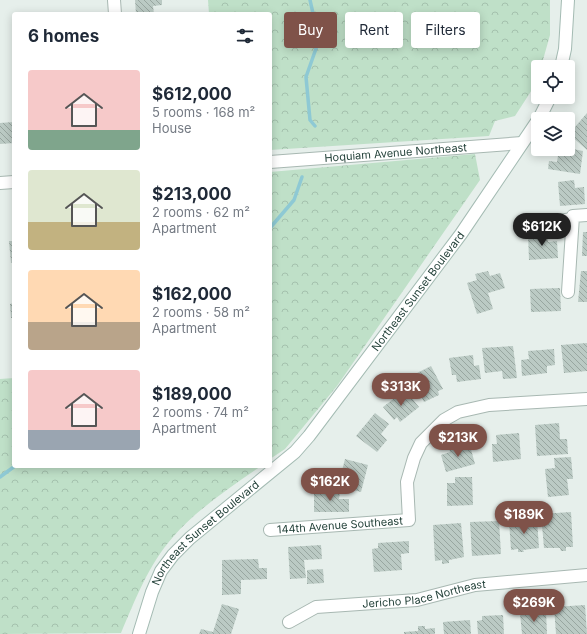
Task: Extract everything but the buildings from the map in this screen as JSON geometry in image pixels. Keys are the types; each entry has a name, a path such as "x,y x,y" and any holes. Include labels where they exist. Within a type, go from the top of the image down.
{"street":[{"path":"114,0 115,12"},
{"path":"563,60 565,49 568,0"},
{"name":"Northeast Sunset Boulevard","path":"139,634 158,578 173,555 190,538 295,452 309,436 461,234 531,130"},
{"name":"Hoquiam Avenue Northeast","path":"272,162 522,143"},
{"path":"0,183 12,182"},
{"path":"568,292 573,216 587,215"},
{"name":"144th Avenue Southeast","path":"270,530 409,520 407,482 414,458 421,443 444,420 458,412 483,406 587,398"},
{"name":"Jericho Place Northeast","path":"289,622 316,607 417,600 475,585 587,575"}],"lane":[{"path":"557,218 573,216"}],"green space":[{"path":"208,0 550,0 550,35 543,60 531,60 531,91 515,116 495,121 489,136 272,150 272,12 209,12"},
{"path":"475,154 480,180 337,386 285,449 272,458 272,172"},
{"path":"12,378 12,468 258,468 203,508 173,537 157,559 137,595 121,633 0,634 0,379"}],"waterway":[{"path":"310,0 319,40 306,77 310,120 315,126"},
{"path":"272,226 294,200 302,177"},
{"path":"0,477 12,468"}]}
